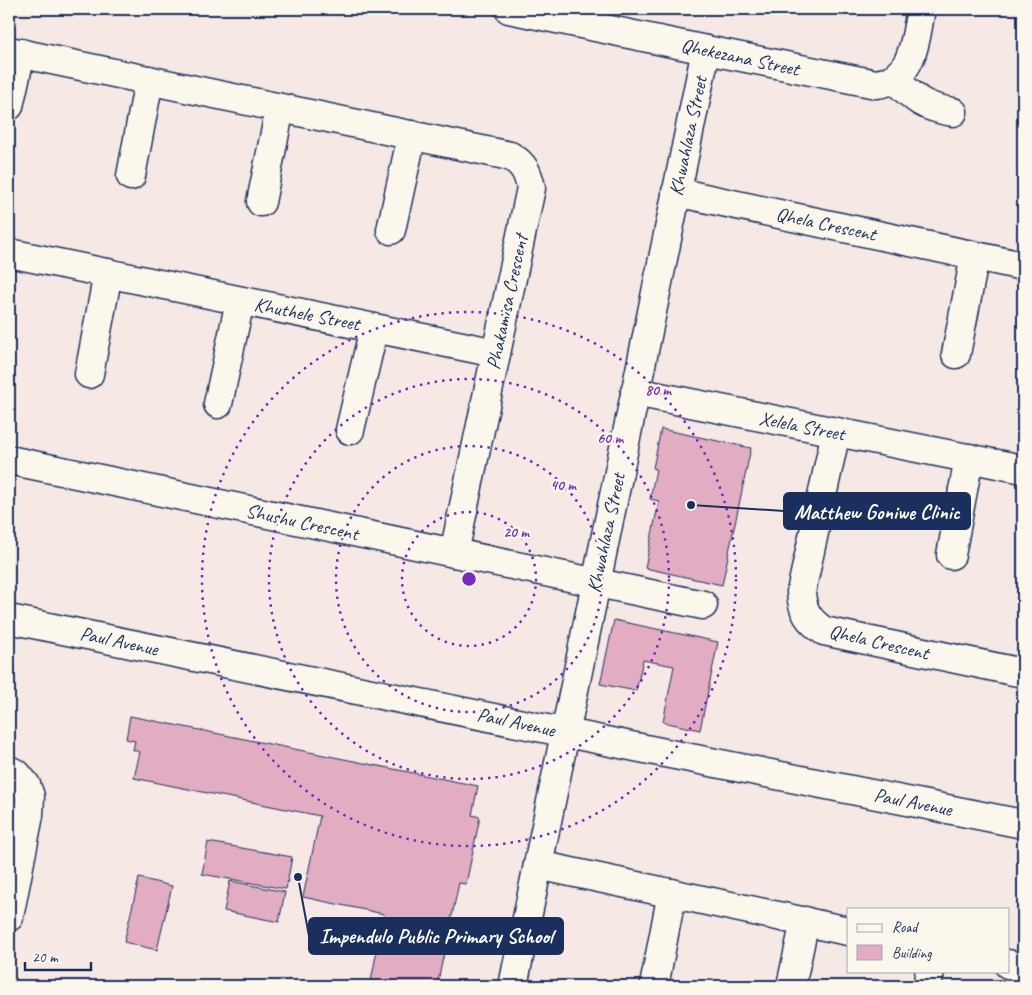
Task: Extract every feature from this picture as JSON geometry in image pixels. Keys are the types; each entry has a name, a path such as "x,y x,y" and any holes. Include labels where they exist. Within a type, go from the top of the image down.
{"street":[{"name":"Qhekezana Street","path":"509,9 574,15 706,50 864,82 876,84 894,79"},
{"path":"921,9 908,63 894,79 920,102 939,110 953,112"},
{"name":"Khwahlaza Street","path":"513,986 706,50"},
{"name":"Phakamisa Crescent","path":"9,106 15,52 510,156 524,166 529,176 531,188 454,553"},
{"path":"131,176 149,80"},
{"path":"261,202 280,108"},
{"path":"391,230 412,136"},
{"name":"Qhela Crescent","path":"676,192 1023,266"},
{"name":"Khuthele Street","path":"9,253 496,353"},
{"path":"956,354 975,256"},
{"path":"89,374 108,274"},
{"name":"Khuthele Street","path":"218,404 240,301"},
{"name":"Khuthele Street","path":"350,430 374,328"},
{"name":"Xelela Street","path":"635,392 1023,469"},
{"name":"Qhela Crescent","path":"836,432 801,592 804,612 814,625 824,632 1023,673"},
{"path":"951,555 969,458"},
{"name":"Shushu Crescent","path":"9,460 703,605"},
{"name":"Paul Avenue","path":"9,619 1023,824"},
{"path":"9,770 17,774 26,785 30,796 29,815 9,913"},
{"path":"538,864 847,930"},
{"path":"654,986 672,893"},
{"path":"791,986 805,921"},
{"path":"1010,965 1023,968"},
{"path":"927,986 930,972"}],"building":[{"path":"661,429 751,448 722,585 645,568 659,501 650,499 656,469 653,468"},
{"path":"614,620 718,642 700,730 663,722 674,666 643,660 636,691 600,684"},
{"path":"130,716 478,786 472,815 480,817 466,884 459,883 437,986 370,986 384,914 303,897 320,816 134,778 140,752 133,750 135,741 126,739"},
{"path":"208,842 292,857 286,889 202,874"},
{"path":"139,878 172,886 157,950 124,942"},
{"path":"230,881 285,892 279,922 224,911"}],"place":[{"name":"Matthew Goniwe Clinic","path":"691,505"},
{"name":"Impendulo Public Primary School","path":"298,877"}]}
